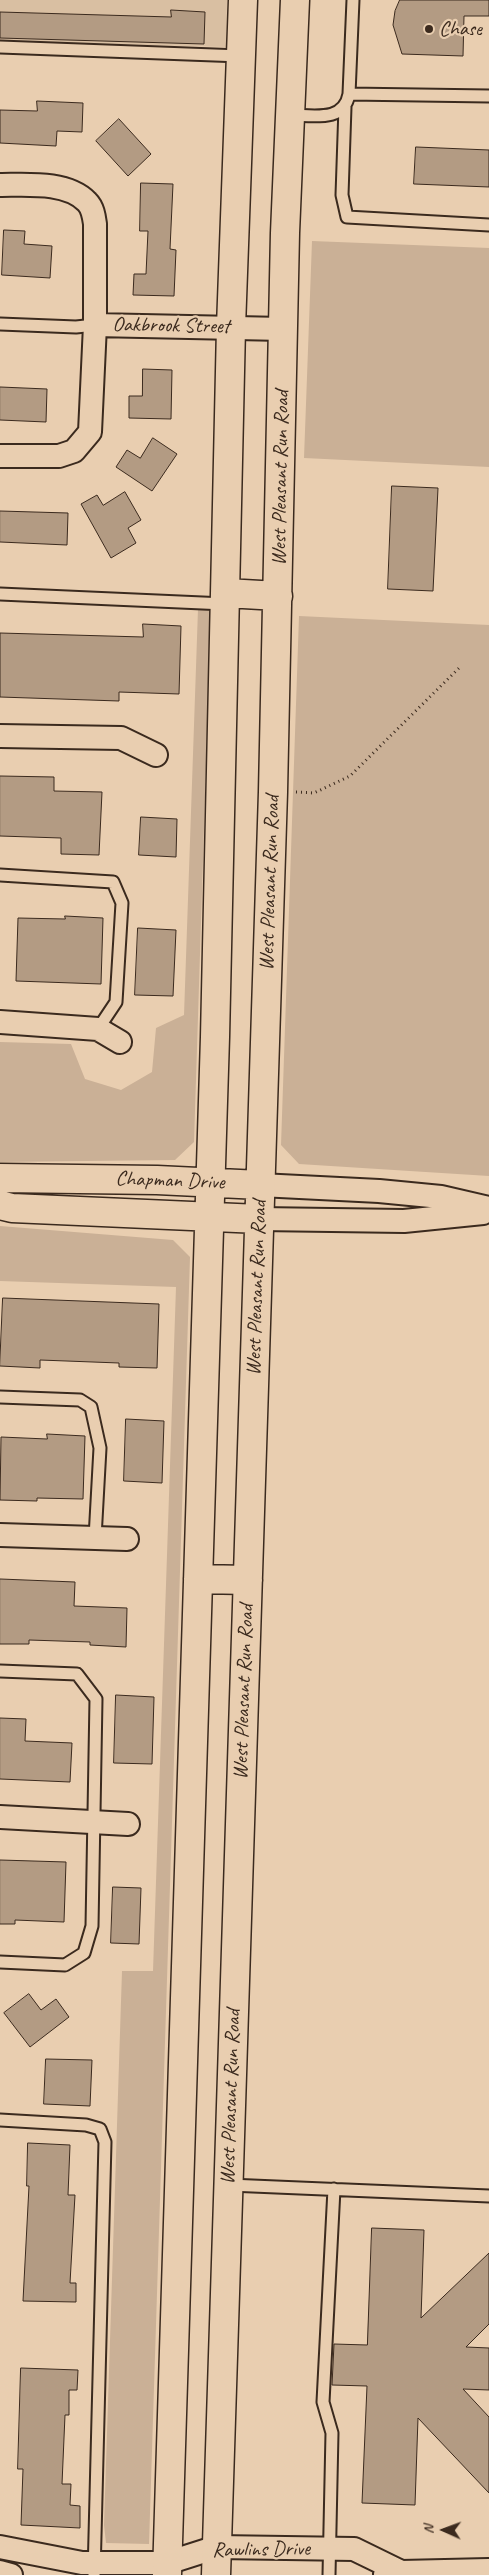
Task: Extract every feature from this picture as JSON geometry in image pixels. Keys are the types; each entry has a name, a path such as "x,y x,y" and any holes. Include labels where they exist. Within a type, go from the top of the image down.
{"main road":[{"path":"167,2569 210,1182 226,599 231,327 243,0"},
{"name":"West Pleasant Run Road","path":"216,2575 273,792 283,329 295,0"},
{"path":"226,599 278,596"},
{"name":"Chapman Drive","path":"0,1178 210,1182 260,1185"},
{"name":"Chapman Drive","path":"0,1205 12,1208 259,1219"},
{"path":"198,1579 248,1580"}],"street":[{"name":"Oakbrook Street","path":"0,184 45,186 65,191 87,202 92,210 95,224 95,325 283,329"},
{"path":"0,456 59,456 74,451 85,440 90,432 92,421 95,325"},
{"path":"0,736 121,738 156,755"},
{"path":"0,1022 98,1029 120,1042"},
{"name":"Chapman Drive","path":"260,1185 396,1192 441,1197 489,1208"},
{"name":"Chapman Drive","path":"259,1219 404,1222 489,1212"},
{"path":"0,1535 126,1539"},
{"path":"0,1817 128,1824"},
{"name":"Rawlins Drive","path":"0,2547 82,2563 94,2569 167,2569 217,2547 354,2549 391,2573 489,2570"},
{"path":"0,2572 10,2575"}],"lane":[{"path":"353,0 349,94 345,107 342,196 347,217 489,225"},
{"path":"0,47 241,56"},
{"path":"349,94 489,96"},
{"path":"290,115 332,116 345,107"},
{"path":"0,324 76,328 95,325"},
{"path":"0,594 226,599"},
{"path":"0,875 113,882 122,903 116,1002 98,1029"},
{"path":"0,1397 80,1400 91,1407 100,1448 95,1538"},
{"path":"0,1671 77,1674 96,1699 92,1926 84,1953 65,1965 0,1962"},
{"path":"0,2120 86,2125 100,2129 105,2142 94,2569"},
{"path":"228,2184 489,2196"},
{"path":"329,2575 332,2433 323,2402 334,2189"}],"path":[{"path":"273,792 314,792 350,776 458,668"}],"shaded area":[{"path":"0,0 227,0 226,47 0,41"},
{"path":"312,241 489,248 489,467 304,458"},
{"path":"198,609 211,609 194,1142 175,1160 0,1162 0,1042 71,1044 85,1079 121,1090 152,1072 156,1028 184,1015"},
{"path":"299,616 489,625 489,1176 299,1164 281,1145"},
{"path":"0,1226 173,1240 190,1257 149,2544 106,2543 104,2525 122,1971 153,1971 176,1287 0,1281"}],"building":[{"name":"Chase","path":"400,0 489,0 489,16 464,16 463,56 402,54 393,25 395,11"},
{"path":"171,10 205,12 204,44 0,38 0,12 171,17"},
{"path":"37,101 83,103 82,132 57,131 56,146 0,143 0,110 37,111"},
{"path":"119,119 151,154 128,176 96,141"},
{"path":"416,147 489,150 489,187 414,184"},
{"path":"141,183 173,184 170,249 176,250 174,296 133,295 134,274 146,274 148,231 140,231"},
{"path":"4,230 25,231 24,244 52,246 50,278 2,275"},
{"path":"143,369 172,370 171,419 129,418 129,396 142,396"},
{"path":"0,387 47,389 46,422 0,420"},
{"path":"153,438 177,454 152,491 116,467 127,450 140,458"},
{"path":"392,486 438,488 433,591 388,589"},
{"path":"125,492 141,520 128,528 136,543 111,558 81,504 97,495 103,505"},
{"path":"0,511 68,513 67,545 0,542"},
{"path":"143,624 181,626 179,694 119,692 119,701 0,697 0,633 143,637"},
{"path":"0,776 54,777 54,791 102,792 99,855 61,854 61,838 0,836"},
{"path":"141,817 177,819 176,857 139,855"},
{"path":"65,916 103,918 101,984 16,981 18,918 65,919"},
{"path":"138,928 176,930 173,996 135,995"},
{"path":"3,1298 159,1304 157,1368 119,1367 119,1363 40,1360 40,1368 0,1366"},
{"path":"126,1419 164,1421 162,1483 124,1481"},
{"path":"47,1434 85,1436 83,1499 37,1498 37,1501 0,1500 1,1437 47,1439"},
{"path":"0,1579 75,1582 74,1606 127,1608 126,1647 90,1645 90,1642 29,1640 29,1644 0,1644"},
{"path":"116,1695 154,1697 152,1764 114,1763"},
{"path":"0,1718 26,1719 25,1741 72,1743 70,1782 0,1779"},
{"path":"0,1860 66,1862 64,1922 15,1920 15,1924 0,1924"},
{"path":"113,1887 141,1888 139,1944 111,1943"},
{"path":"29,1994 41,2010 56,1999 69,2017 30,2047 4,2013"},
{"path":"46,2059 92,2060 90,2106 44,2104"},
{"path":"28,2143 70,2145 68,2195 75,2195 70,2283 76,2283 76,2302 23,2301 29,2186 27,2186"},
{"path":"372,2228 424,2230 421,2318 489,2253 489,2324 466,2347 489,2348 489,2390 463,2389 489,2417 489,2493 418,2418 415,2505 362,2503 367,2386 332,2385 334,2344 367,2345"},
{"path":"21,2368 78,2370 77,2390 69,2390 69,2415 65,2415 62,2484 71,2484 70,2505 80,2506 80,2528 21,2525 23,2469 18,2469"}],"place":[{"name":"Chase","path":"429,29"}]}
